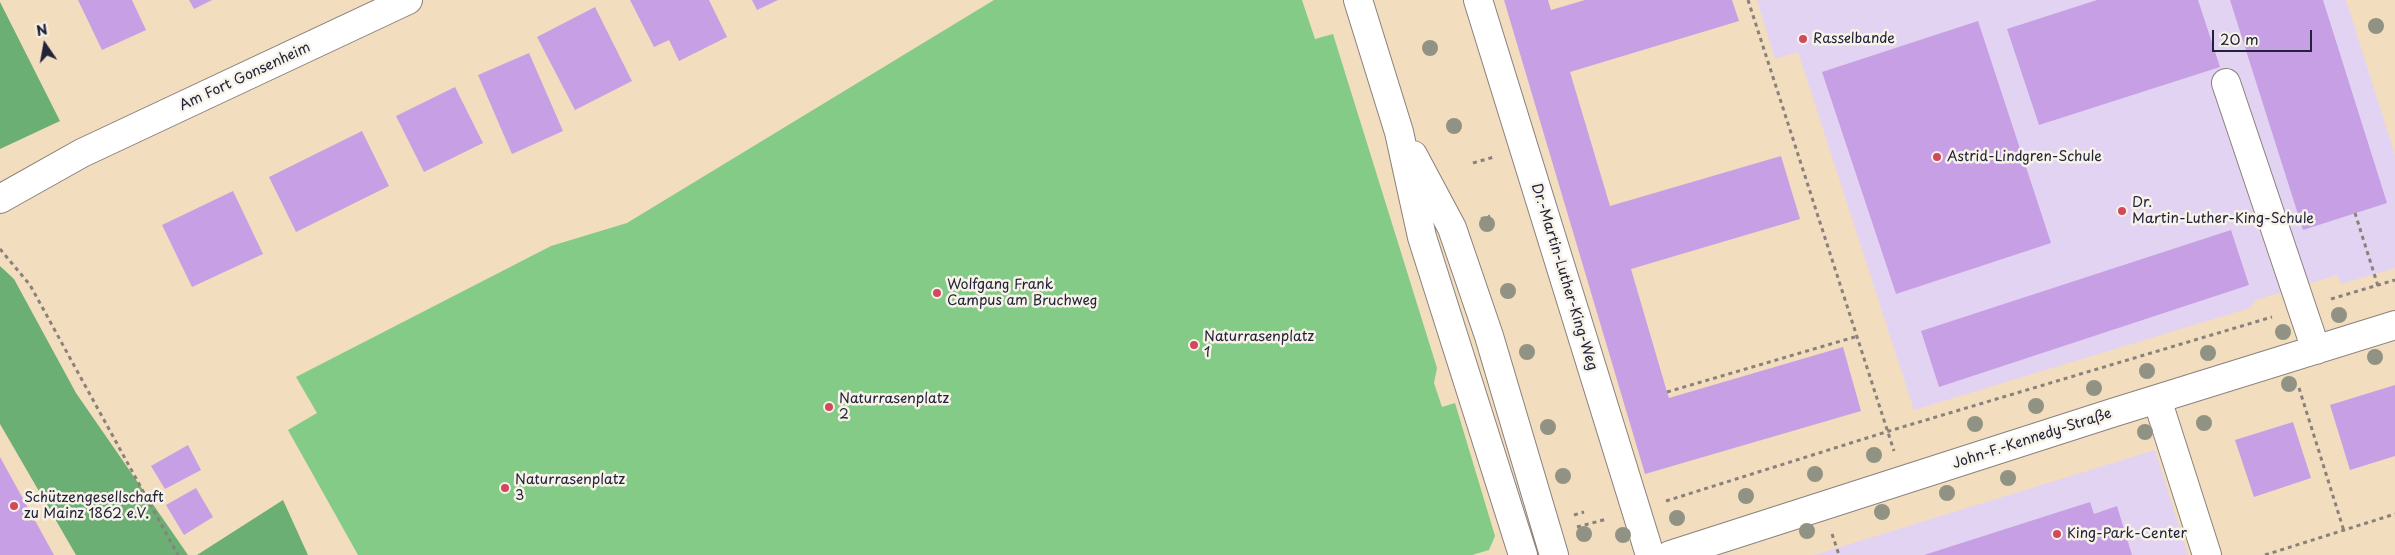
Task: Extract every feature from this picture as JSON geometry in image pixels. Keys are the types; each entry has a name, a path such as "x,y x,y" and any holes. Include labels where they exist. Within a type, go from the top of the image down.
{"street":[{"name":"Am Fort Gonsenheim","path":"0,199 82,153 408,0"},
{"path":"1358,0 1399,132 1422,237 1523,555"},
{"name":"Dr.-Martin-Luther-King-Weg","path":"1478,0 1650,555"},
{"path":"2226,83 2316,350"},
{"path":"1399,132 1452,228 1489,336 1554,555"},
{"name":"Am Fort Gonsenheim","path":"0,182 82,153"},
{"name":"John-F.-Kennedy-Straße","path":"1670,555 2157,399 2395,326"},
{"path":"2157,399 2207,555"}],"path":[{"path":"1748,0 1889,431 1902,480"},
{"path":"2355,213 2378,286"},
{"path":"0,250 30,285 178,555"},
{"path":"1572,529 1889,431 2395,280"},
{"path":"1667,392 1858,336"},
{"path":"2290,358 2344,531"},
{"path":"2265,555 2395,514"}],"shaded area":[{"name":"Dr. Martin-Luther-King-Schule","path":"1757,0 2346,0 2395,155 2395,268 2341,284 2337,275 2256,300 2250,308 1914,410 1798,52 1775,59"},
{"path":"2155,450 2188,555 1814,555"}],"green space":[{"name":"Wolfgang Frank Campus am Bruchweg","path":"994,0 1302,0 1315,39 1333,34 1437,368 1434,383 1442,407 1455,403 1495,536 1489,550 1472,555 358,555 288,430 317,413 296,377 551,246 627,223"},
{"path":"0,2 60,121 0,149"},
{"path":"0,266 14,279 76,393 188,555 76,555 0,424"},
{"path":"283,500 308,555 197,555"}],"building":[{"path":"78,0 132,0 146,30 102,50"},
{"path":"189,0 212,0 194,9"},
{"path":"630,0 709,0 727,37 679,61 669,40 654,47"},
{"path":"752,0 778,0 757,10"},
{"path":"1504,0 1548,0 1551,10 1585,0 1732,0 1739,21 1570,72 1610,206 1781,156 1800,219 1631,269 1667,392 1669,398 1843,347 1861,411 1645,474"},
{"path":"2097,0 2198,0 2220,67 2039,125 2007,29"},
{"path":"2230,0 2323,0 2387,203 2303,230"},
{"path":"595,7 632,81 575,110 537,37"},
{"name":"Astrid-Lindgren-Schule","path":"1978,21 2051,243 1896,294 1822,72"},
{"path":"529,53 563,131 512,154 478,75"},
{"path":"455,87 483,143 424,172 396,116"},
{"path":"362,131 389,186 296,232 269,177"},
{"path":"233,191 263,254 192,287 162,225"},
{"path":"2231,230 2249,285 1939,387 1921,331"},
{"path":"2395,385 2395,456 2350,470 2330,405"},
{"path":"2293,422 2311,478 2254,497 2235,440"},
{"path":"188,445 201,470 165,489 151,466"},
{"name":"Schützengesellschaft zu Mainz 1862 e.V.","path":"0,457 54,555 0,555"},
{"path":"196,488 213,517 184,535 166,505"},
{"name":"King-Park-Center","path":"2090,502 2094,514 2117,506 2132,555 1924,555"}],"place":[{"name":"Rasselbande","path":"1803,39"},
{"name":"Astrid-Lindgren-Schule","path":"1937,157"},
{"name":"Dr. Martin-Luther-King-Schule","path":"2122,211"},
{"name":"Wolfgang Frank Campus am Bruchweg","path":"937,293"},
{"name":"Naturrasenplatz 1","path":"1194,345"},
{"name":"Naturrasenplatz 2","path":"829,407"},
{"name":"Naturrasenplatz 3","path":"505,488"},
{"name":"Schützengesellschaft zu Mainz 1862 e.V.","path":"14,506"},
{"name":"King-Park-Center","path":"2057,534"}]}
